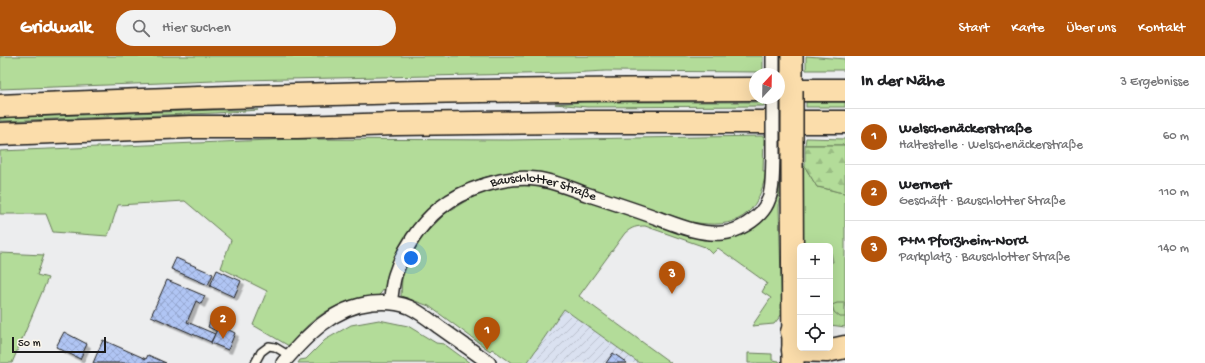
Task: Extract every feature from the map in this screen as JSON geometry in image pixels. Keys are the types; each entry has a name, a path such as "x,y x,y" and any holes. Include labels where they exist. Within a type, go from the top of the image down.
{"highway":[{"path":"0,106 242,96 616,89 749,89"},
{"path":"785,90 845,90"},
{"path":"0,134 191,127 297,127 396,124 571,122 845,122"},
{"path":"833,346 845,336"}],"main road":[{"path":"792,56 782,157 792,255 794,344"}],"street":[{"path":"773,56 773,68"},
{"name":"Bauschlotter Straße","path":"390,302 394,277 398,266 418,230 445,203 475,188 498,182 519,179 538,179 564,186 684,227 722,234 733,231 746,224 765,207 782,157 774,104"},
{"path":"286,359 316,328 338,313 357,305 390,302 400,304 418,312 489,363"}],"lane":[{"path":"255,363 261,352 269,346 275,347 286,359"}],"shaded area":[{"path":"564,309 639,363 527,363"}],"green space":[{"path":"0,56 763,56 763,68 749,68 749,72 606,71 241,80 0,89"},
{"path":"806,56 845,59 845,70 806,70"},
{"path":"584,102 749,102 749,104 764,104 764,106 587,107 555,104"},
{"path":"806,102 845,102 845,107 806,107"},
{"path":"216,110 258,110 0,121 0,118"},
{"path":"764,136 763,171 766,171 763,186 758,199 751,209 743,216 733,221 721,224 692,222 576,184 539,174 515,172 485,177 471,182 443,197 431,206 416,221 392,262 386,285 377,297 351,300 330,309 301,331 289,346 253,325 267,291 221,268 231,240 185,201 118,205 108,236 53,232 46,214 0,214 0,151 295,139 509,140"},
{"path":"806,138 845,139 845,145 805,145"},
{"path":"805,145 845,145 845,193 817,187 805,167"},
{"path":"803,166 817,187 845,193 845,327 833,325 833,243 802,243"},
{"path":"779,183 782,314 774,324 752,326 771,298 762,292 767,283 718,248 712,254 705,247 645,226 635,227 625,233 579,296 671,363 639,363 564,309 527,363 512,363 492,349 490,351 429,306 401,296 402,278 409,259 421,238 446,213 474,196 504,186 535,185 722,238 775,200"},
{"path":"0,253 44,255 37,275 48,278 12,363 0,363"},
{"path":"845,303 845,317 840,317 834,312 833,305"},
{"path":"379,320 408,326 436,343 444,344 470,363 298,363 300,360 306,359 325,340 351,325"},
{"path":"748,353 772,354 772,360 779,361 780,363 748,363"}],"building":[{"path":"176,258 213,274 208,285 171,269"},
{"path":"217,270 241,281 234,297 210,286"},
{"path":"167,280 205,296 201,304 196,301 187,322 215,334 211,342 151,316"},
{"path":"210,321 219,325 217,331 208,327"},
{"path":"219,325 235,333 228,350 211,343"},
{"path":"64,332 87,344 80,359 56,347"},
{"path":"103,340 146,359 148,355 166,363 93,363"},
{"path":"613,353 627,363 606,363"}],"place":[{"name":"P+M Pforzheim-Nord","path":"672,294"},
{"name":"Wernert","path":"223,339"},
{"name":"Welschenäckerstraße","path":"487,350"}]}
